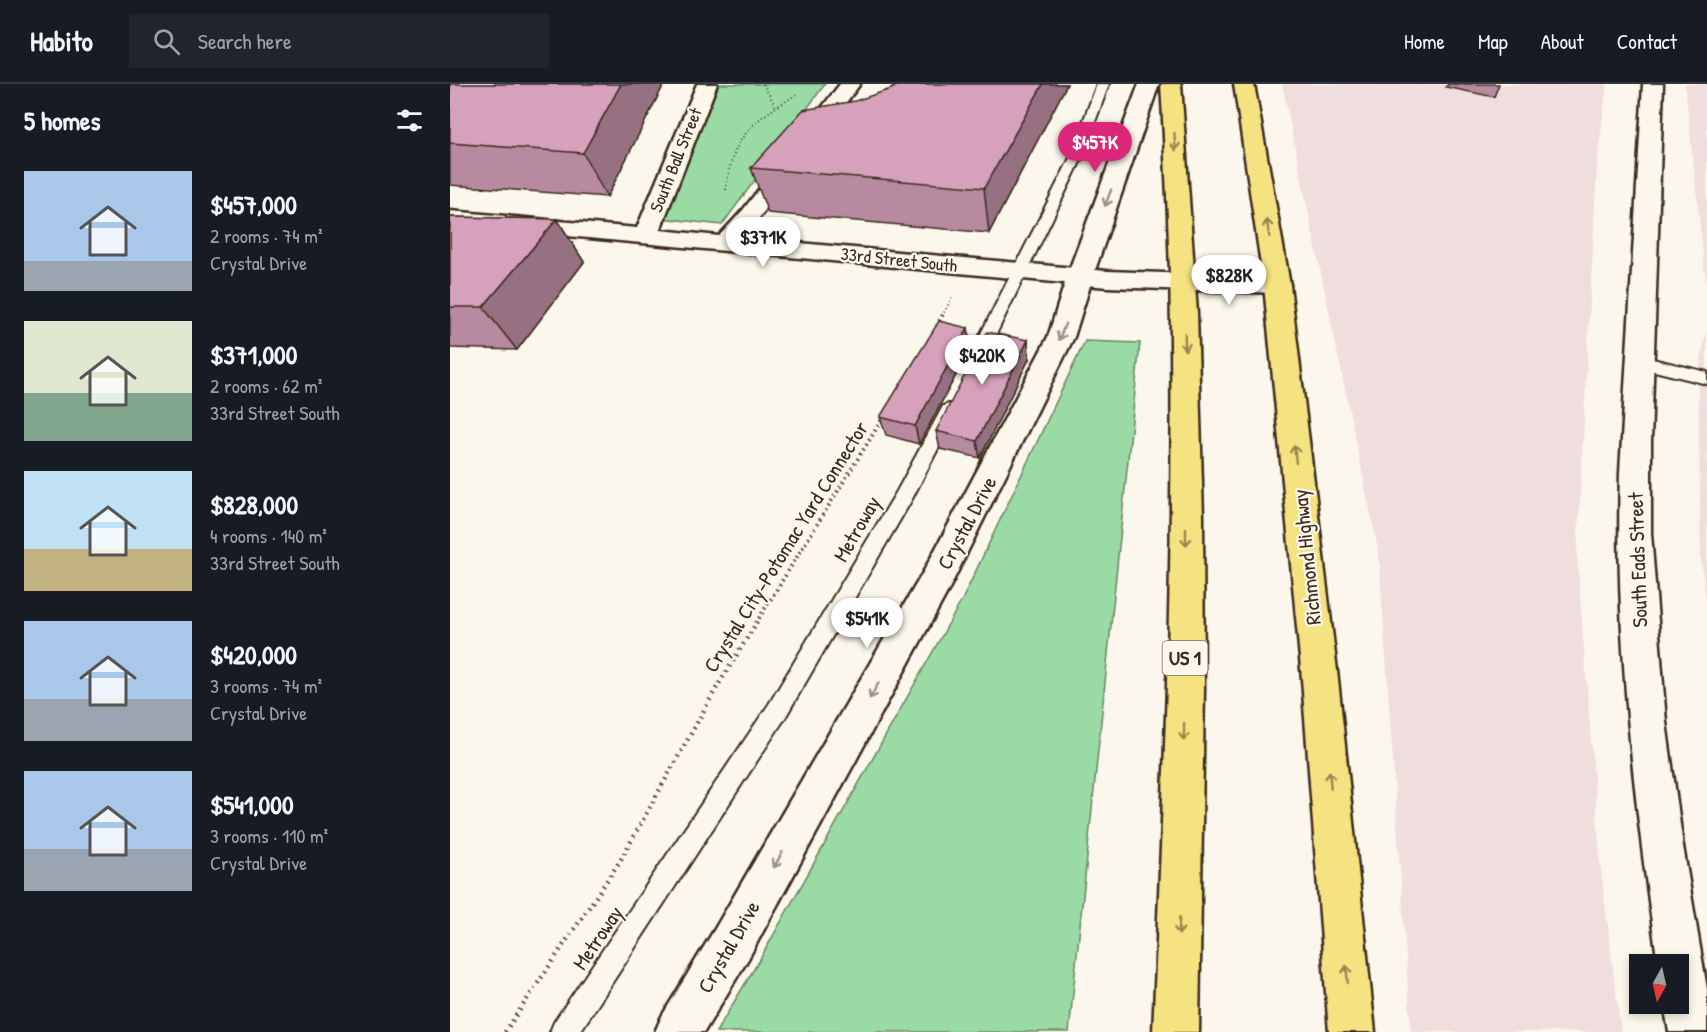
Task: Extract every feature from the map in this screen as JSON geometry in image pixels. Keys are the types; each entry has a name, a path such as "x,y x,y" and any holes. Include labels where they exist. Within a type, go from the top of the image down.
{"highway":[{"name":"US 1","path":"1171,84 1185,345 1184,781 1176,1032"},
{"name":"Richmond Highway","path":"1244,84 1277,285 1320,679 1352,1032"}],"street":[{"name":"South Ball Street","path":"645,237 707,84"},
{"path":"725,244 751,215 850,84"},
{"name":"Crystal Drive","path":"678,1032 732,943 938,579 1061,337 1080,276 1149,84"},
{"name":"South Eads Street","path":"1653,84 1640,362 1635,532 1642,672 1659,830 1692,1032"},
{"name":"33rd Street South","path":"450,218 965,267 1182,283 1277,285"}],"lane":[{"path":"968,374 1022,271 1075,160 1103,84"},
{"path":"1640,362 1707,378"},
{"name":"Metroway","path":"564,1032 777,711 904,496 958,394"}],"path":[{"path":"763,84 776,107"},
{"path":"751,215 735,211 725,196 729,167 742,134 754,120 801,91"},
{"path":"933,333 954,294 965,267"},
{"name":"Crystal City-Potomac Yard Connector","path":"505,1032 620,861 717,687 887,410"}],"shaded area":[{"path":"1282,84 1607,84 1597,164 1577,556 1601,871 1621,1032 1411,1032 1379,554"},
{"path":"1685,84 1707,84 1707,292 1687,103"},
{"path":"1707,328 1707,608 1701,560 1698,376"}],"green space":[{"path":"717,84 825,84 722,225 662,218"},
{"path":"1085,341 1140,343 1069,1032 716,1032 760,959 963,598"}],"building":[{"path":"450,84 621,84 583,153 450,143"},
{"path":"900,84 1043,84 984,188 751,168 803,110 855,101"},
{"path":"450,217 557,219 483,307 450,307"},
{"path":"939,321 968,328 915,426 880,417"},
{"path":"987,332 1028,340 977,441 936,431"}]}
